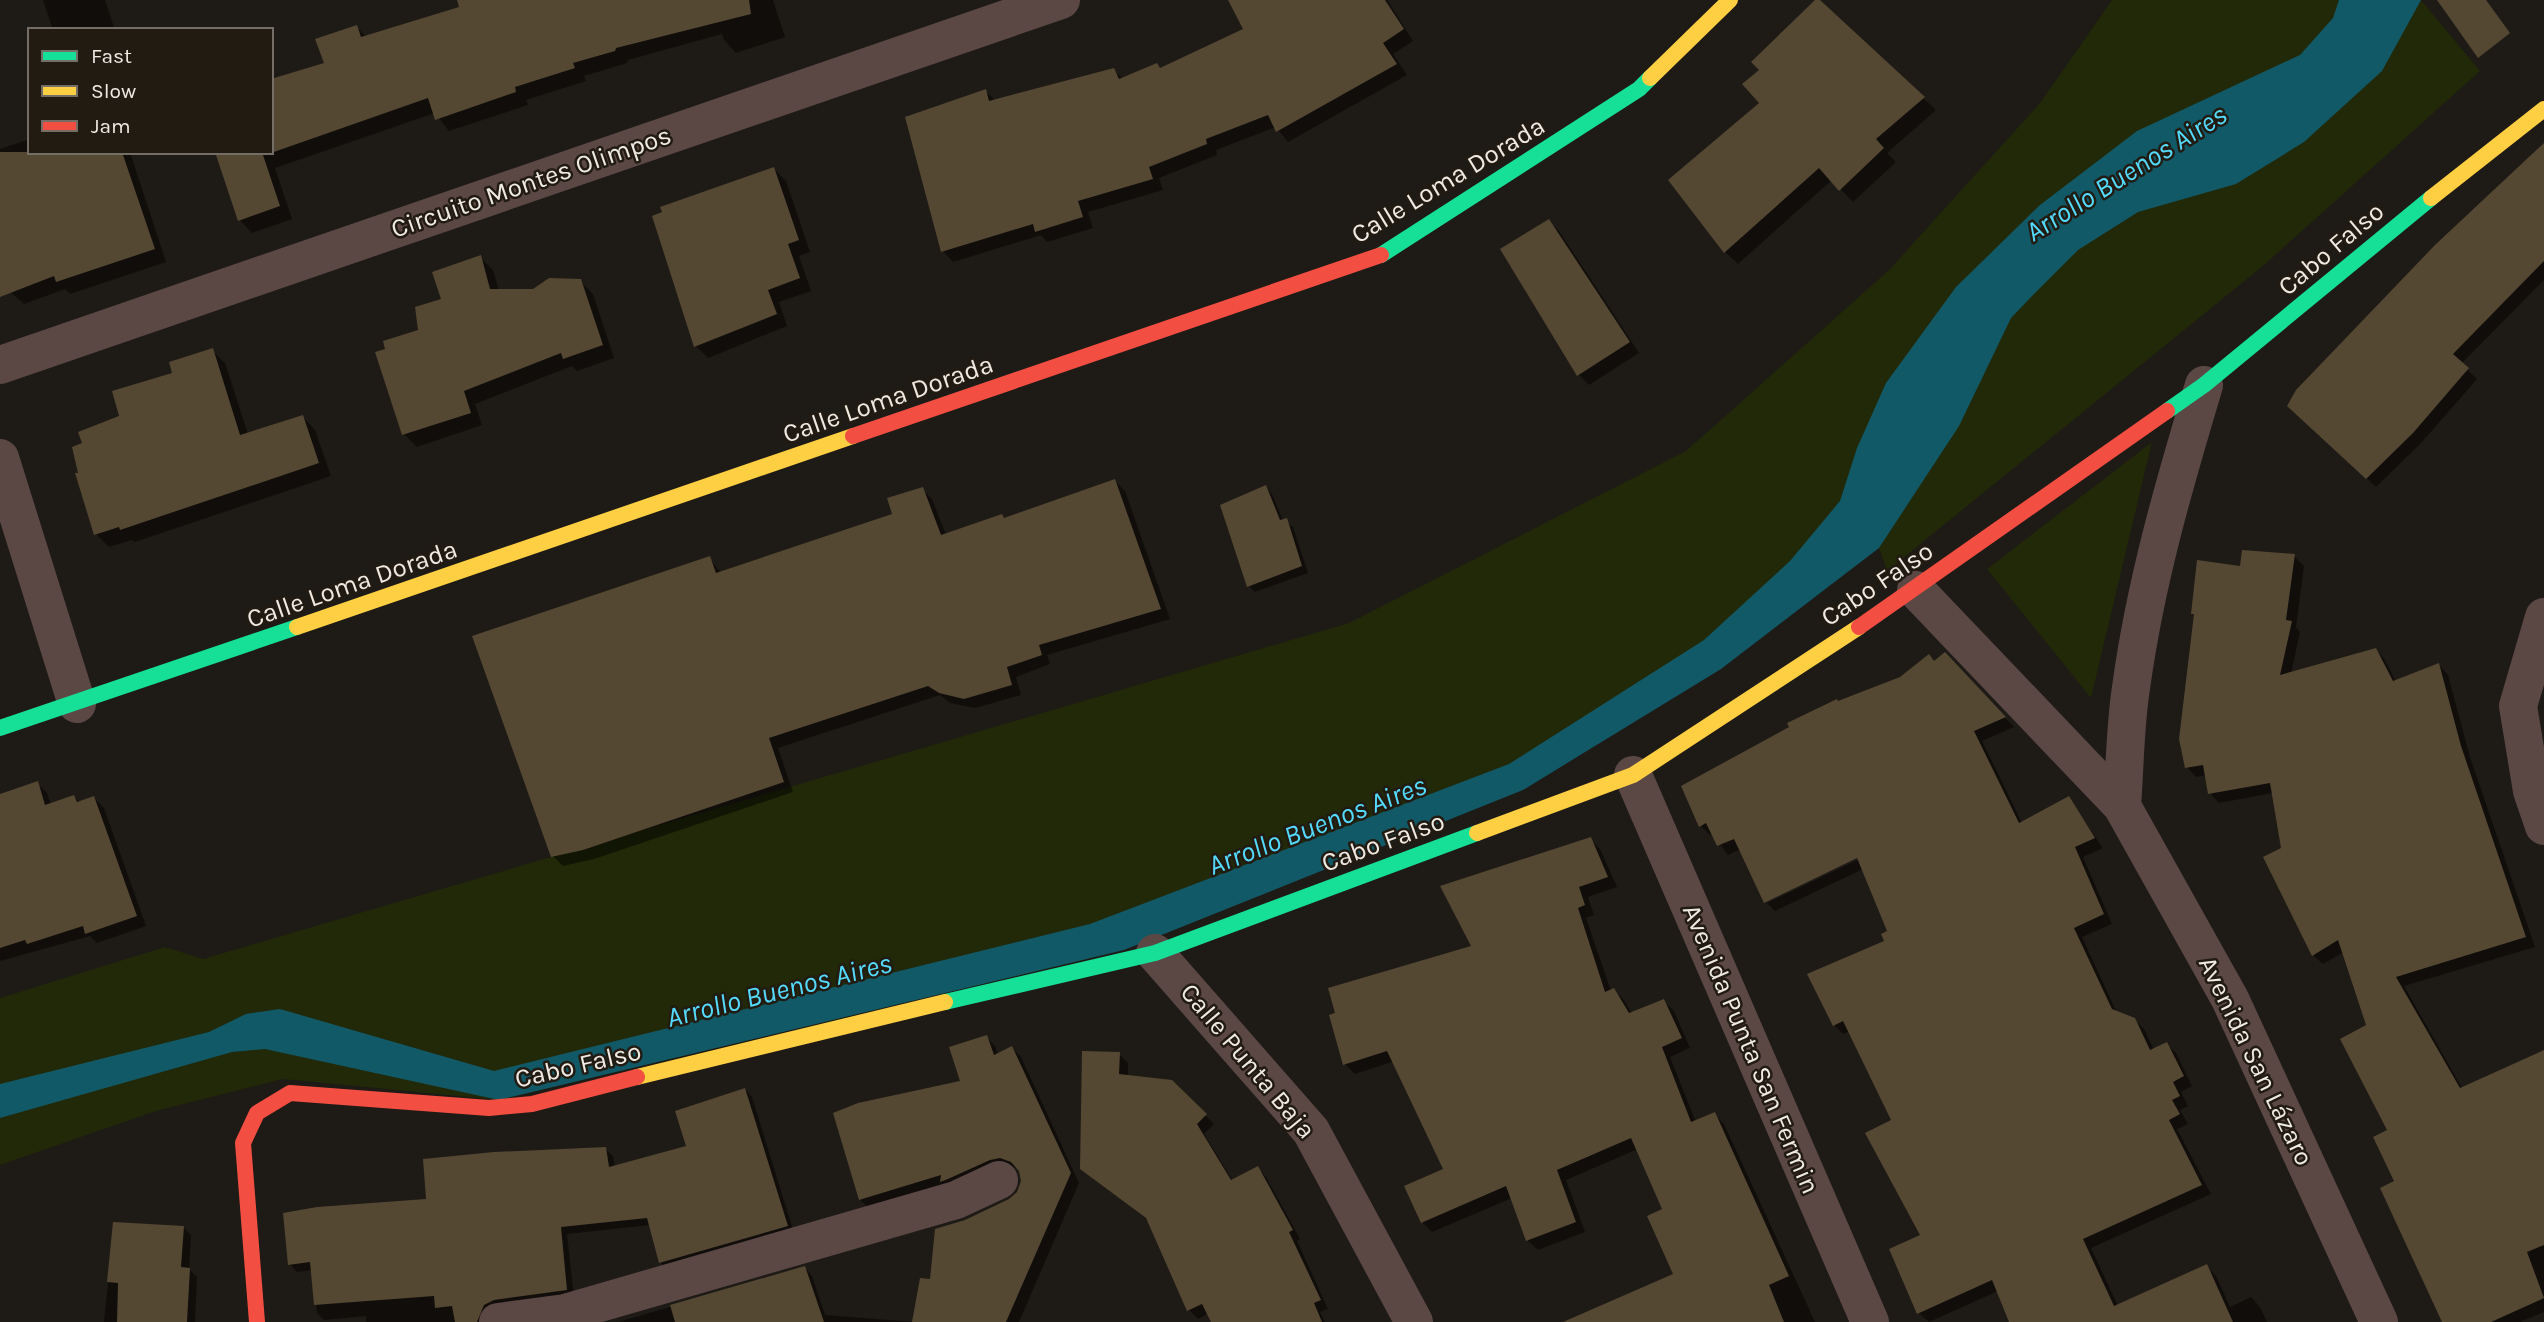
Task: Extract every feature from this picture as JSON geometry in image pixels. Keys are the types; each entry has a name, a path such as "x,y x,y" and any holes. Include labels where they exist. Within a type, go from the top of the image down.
{"street":[{"name":"Circuito Montes Olimpos","path":"0,365 1062,0"},
{"name":"Calle Loma Dorada","path":"0,728 77,704 1380,256 1639,89 1730,0"},
{"name":"Cabo Falso","path":"257,1322 243,1143 257,1113 290,1093 489,1108 532,1104 798,1036 1155,953 1633,775 1916,590 2204,385 2423,204 2544,109"},
{"path":"2122,806 2130,690 2145,606 2165,514 2204,385"},
{"path":"0,458 77,704"},
{"name":"Avenida San Lázaro","path":"1916,590 2122,806 2230,999 2379,1322"},
{"path":"2544,617 2518,706 2532,791 2544,826"},
{"name":"Avenida Punta San Fermin","path":"1633,775 1870,1322"},
{"name":"Calle Punta Baja","path":"1155,953 1311,1131 1414,1322"},
{"path":"498,1322 578,1310 956,1200 999,1180"}],"green space":[{"path":"2112,0 2421,0 2480,71 2263,266 1887,571 1879,548 1548,775 1099,956 499,1100 283,1079 156,1111 0,1165 0,998 165,947 203,959 1349,623 1686,451 1889,270 2040,103"},
{"path":"2152,442 2091,698 1987,569"}],"water":[{"name":"Arrollo Buenos Aires","path":"2339,0 2421,0 2382,71 2304,142 2236,184 2138,212 2078,250 2032,296 2011,318 1959,426 1879,548 1721,669 1523,790 1124,950 499,1100 265,1049 232,1052 0,1118 0,1084 209,1032 246,1014 280,1009 494,1071 1090,924 1509,764 1704,640 1790,561 1840,501 1857,448 1886,383 1956,287 2040,205 2137,131 2300,55 2333,18"}],"building":[{"path":"457,0 749,0 751,14 616,48 615,51 573,63 575,68 515,87 516,92 435,120 428,98 273,152 273,78 324,63 315,39 357,25 361,37 459,7"},
{"path":"1228,0 1385,0 1404,29 1383,43 1397,64 1276,132 1268,115 1206,139 1207,144 1149,167 1153,179 1078,201 1083,217 1035,232 1033,224 941,252 905,117 986,89 989,101 1114,68 1119,79 1157,63 1160,68 1243,29"},
{"path":"1815,0 1820,0 1925,97 1876,139 1884,148 1839,191 1819,168 1724,253 1668,180 1759,103 1742,84 1759,70 1751,62"},
{"path":"2437,0 2486,0 2510,33 2478,58"},
{"path":"2544,143 2544,261 2453,354 2469,368 2413,433 2366,479 2287,406 2296,390 2435,245"},
{"path":"0,152 123,154 155,249 56,282 54,276 0,297"},
{"path":"216,154 263,154 280,206 238,221"},
{"path":"774,167 799,240 788,244 800,278 768,290 777,314 694,347 652,216 662,212 660,207"},
{"path":"1549,219 1630,342 1577,376 1500,249"},
{"path":"481,255 490,289 533,289 549,278 581,279 603,345 563,359 561,353 464,391 471,413 402,435 375,352 385,349 383,341 418,330 415,307 441,299 432,272"},
{"path":"213,348 240,435 303,415 319,463 120,530 119,527 94,535 75,473 78,473 72,447 82,443 78,432 119,416 112,391 172,373 169,362"},
{"path":"1115,479 1161,609 1039,645 1042,655 1007,667 1012,685 964,699 939,693 928,686 769,738 784,782 583,850 551,857 472,636 710,556 716,573 892,514 887,498 923,487 941,535 1002,514 1004,518"},
{"path":"1266,485 1280,520 1287,518 1302,566 1247,587 1220,505"},
{"path":"2242,550 2295,554 2286,620 2292,621 2280,675 2376,648 2393,681 2439,663 2461,746 2526,937 2396,977 2460,1088 2544,1050 2544,1245 2527,1252 2544,1298 2491,1322 2442,1322 2380,1188 2394,1181 2373,1137 2387,1130 2340,1039 2366,1025 2338,940 2312,956 2263,857 2281,848 2270,783 2208,794 2203,765 2185,768 2179,739 2194,614 2191,614 2197,560 2240,566"},
{"path":"1945,652 2006,717 1974,731 2019,823 2069,796 2095,838 2075,847 2104,914 2074,928 2112,1009 2135,1018 2150,1050 2167,1042 2184,1076 2173,1082 2180,1096 2172,1100 2180,1114 2169,1120 2202,1185 2083,1239 2114,1306 2207,1264 2233,1322 2009,1322 1992,1280 1917,1314 1889,1249 1920,1235 1865,1133 1891,1120 1843,1021 1833,1026 1807,974 1884,941 1881,934 1887,931 1857,858 1764,903 1734,839 1717,846 1706,823 1699,827 1681,786 1789,727 1787,723 1837,699 1838,701 1900,677 1929,654 1934,661"},
{"path":"38,781 45,805 74,795 77,802 94,796 137,916 85,934 83,926 27,944 25,940 0,948 0,794"},
{"path":"1591,837 1608,877 1579,887 1585,905 1578,908 1605,992 1614,988 1629,1013 1664,999 1682,1038 1662,1047 1691,1122 1715,1112 1789,1276 1769,1285 1784,1322 1563,1322 1673,1274 1647,1216 1662,1209 1631,1138 1557,1170 1576,1222 1526,1241 1506,1186 1421,1223 1404,1186 1443,1169 1387,1051 1343,1065 1329,1015 1335,1013 1328,988 1471,946 1440,886"},
{"path":"987,1035 994,1055 1012,1046 1071,1173 1006,1322 912,1322 920,1278 930,1279 935,1229 965,1220 1009,1199 1017,1192 1021,1181 1019,1171 1011,1162 1000,1158 940,1182 941,1175 859,1200 833,1113 858,1103 960,1081 949,1047"},
{"path":"1082,1051 1120,1052 1119,1074 1172,1080 1207,1114 1197,1124 1231,1180 1258,1166 1293,1230 1289,1232 1321,1300 1314,1303 1322,1322 1211,1322 1202,1304 1187,1311 1146,1218 1080,1169"},
{"path":"745,1088 788,1226 659,1263 647,1218 561,1227 567,1290 494,1300 484,1305 477,1322 455,1322 452,1306 435,1308 434,1296 314,1305 310,1262 288,1265 283,1213 317,1207 426,1199 423,1159 494,1152 606,1147 609,1167 686,1146 675,1111"},
{"path":"113,1222 184,1226 181,1267 190,1268 187,1322 117,1322 118,1283 107,1282"},
{"path":"805,1266 824,1322 675,1322 670,1305"}],"traffic: fast":[{"path":"1381,255 1639,89 1650,78"},
{"path":"2167,411 2204,385 2431,198"},
{"path":"0,728 297,627"},
{"path":"945,1002 1155,953 1477,833"}],"traffic: slow":[{"path":"1650,78 1730,0"},
{"path":"2431,198 2544,109"},
{"path":"297,627 853,436"},
{"path":"1477,833 1633,775 1859,627"},
{"path":"637,1077 945,1002"}],"traffic: jam":[{"path":"853,436 1381,255"},
{"path":"1859,627 2167,411"},
{"path":"257,1322 243,1143 257,1113 290,1093 489,1108 532,1104 637,1077"}]}
